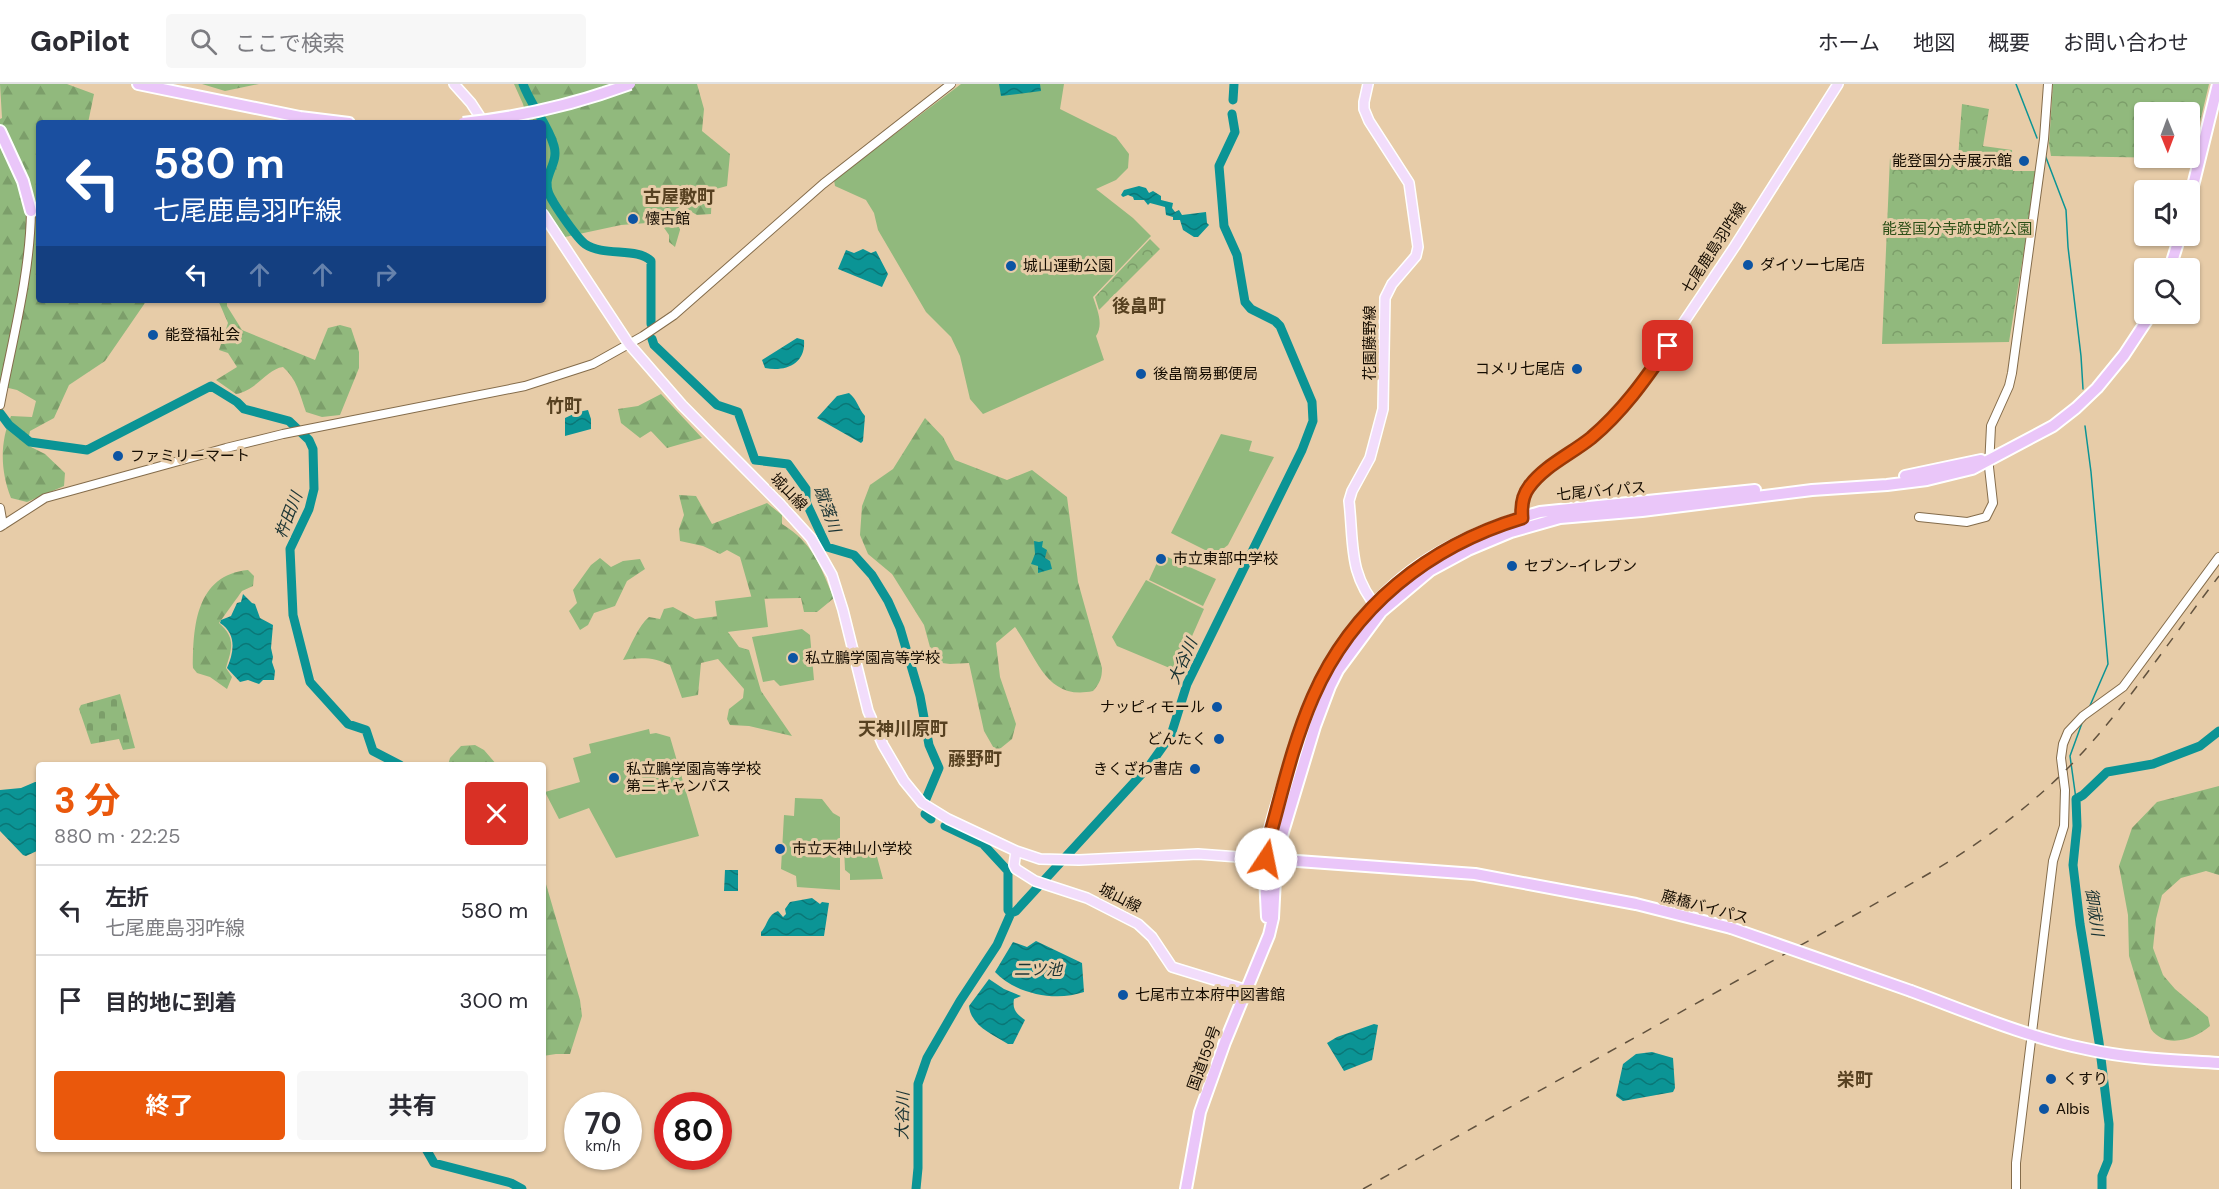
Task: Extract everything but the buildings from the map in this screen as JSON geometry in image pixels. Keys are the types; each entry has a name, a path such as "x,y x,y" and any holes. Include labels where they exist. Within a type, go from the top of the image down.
{"highway":[{"path":"138,84 282,113 329,120"},
{"path":"483,120 573,104 630,84"},
{"path":"2194,180 2217,84"},
{"path":"0,131 23,181 31,211"},
{"name":"七尾バイパス","path":"1271,859 1315,726 1338,670 1378,609 1431,570 1522,523 1812,490 1927,480 1972,469 2054,426 2076,408 2097,388 2124,355 2144,324"},
{"name":"藤橋バイパス","path":"1271,859 1475,874 1625,902 1731,928 2033,1035 2112,1054 2219,1063"},
{"name":"国道159号","path":"1186,1189 1200,1112 1273,918 1271,859"}],"main road":[{"path":"454,84 482,120"},
{"name":"花園藤野線","path":"1368,84 1364,109 1369,121 1409,183 1418,247 1416,256 1392,284 1385,298 1383,409 1370,458 1349,501 1355,568 1360,584 1378,609"},
{"name":"七尾鹿島羽咋線","path":"1522,523 1523,496 1529,487 1538,477 1611,420 1649,374 1735,246 1838,84"},
{"name":"城山線","path":"546,219 629,344 682,405 781,504 811,538 822,555 832,575 843,610 868,711 883,745 914,794 934,811 1016,851 1040,859 1057,861 1198,854 1271,859"},
{"name":"城山線","path":"1016,851 1014,865 1016,869 1035,881 1087,898 1138,924 1152,937 1172,967 1247,990"}],"street":[{"path":"0,508 2,526 45,498 283,434 525,386 593,364 674,315 823,184 951,84"},
{"path":"1919,517 1967,522 1986,517 1993,503 1990,458 1991,426 2009,386 2016,354 2044,140 2048,84"},
{"path":"0,405 31,238 31,211"},
{"path":"2016,1189 2016,1163 2053,861 2065,818 2066,790 2061,758 2063,744 2068,732 2083,716 2123,687 2219,557"}],"green space":[{"path":"0,84 67,84 94,94 89,120 36,120 36,303 145,303 105,361 69,385 54,418 30,431 27,445 45,454 65,473 64,486 27,502 11,498 3,467 3,446 11,416 32,417 36,401 17,390 0,386 0,119 2,118"},
{"path":"202,84 259,84 225,91"},
{"path":"514,84 697,84 704,109 702,131 730,154 727,186 712,190 711,214 697,215 683,207 674,212 680,230 675,247 669,242 669,235 660,222 621,225 565,237 546,209 546,120 527,120"},
{"name":"城山運動公園","path":"961,84 1064,84 1060,109 1116,137 1129,154 1128,168 1116,180 1096,189 1133,218 1151,236 1093,297 1100,322 1096,336 1104,360 983,414 970,399 960,356 951,337 926,312 878,230 874,213 866,200 835,186 834,180"},
{"path":"2053,84 2209,84 2200,122 2200,102 2134,102 2134,158 2051,156 2049,144"},
{"name":"能登国分寺跡史跡公園","path":"1962,104 1989,109 1983,146 2012,150 2013,171 2037,171 2009,342 1882,344 1890,157 1958,159"},
{"path":"1150,239 1160,249 1099,310 1095,297"},
{"path":"219,303 227,303 242,330 315,360 328,328 340,325 351,328 359,352 359,368 340,415 322,417 306,412 295,382 283,367 236,394 216,380 237,367 228,353 219,350 228,323"},
{"path":"661,394 702,438 667,448 651,431 640,438 621,423 618,409 638,406"},
{"path":"925,418 943,437 955,460 1007,480 1032,470 1067,497 1078,582 1102,668 1101,678 1093,691 1077,692 1053,683 1037,663 1015,627 996,643 1000,677 1016,724 1012,739 996,752 984,731 969,663 934,662 924,625 892,574 868,554 860,535 862,506 870,485 893,469"},
{"path":"1221,434 1252,441 1249,451 1274,457 1228,545 1215,555 1171,533"},
{"path":"679,495 696,496 712,524 767,503 782,515 782,524 809,547 834,598 817,612 804,612 801,598 752,599 740,557 727,550 720,554 703,546 680,541 679,529 684,515"},
{"path":"1161,554 1216,579 1203,606 1149,580"},
{"path":"600,558 611,567 623,561 640,559 645,569 627,581 615,606 594,613 588,625 580,630 569,611 577,603 573,590 591,565"},
{"path":"248,570 254,576 253,586 242,591 219,623 228,634 231,644 226,668 232,677 227,689 210,677 197,673 193,668 194,636 201,605 208,592 217,582 231,574"},
{"path":"1146,580 1204,609 1178,668 1172,669 1117,646 1112,637"},
{"path":"764,595 768,627 719,633 715,601"},
{"path":"673,607 695,619 719,616 739,647 749,650 761,691 792,736 749,726 730,725 727,719 729,709 743,698 744,689 718,659 701,663 698,695 682,698 670,665 647,658 623,660 645,621 649,617 660,619 664,609"},
{"path":"802,629 810,635 814,680 780,686 774,680 763,682 752,637"},
{"path":"120,694 135,748 123,750 119,739 91,744 79,709 81,705"},
{"path":"649,729 650,734 656,733 670,737 699,836 616,858 589,808 559,819 546,792 580,782 573,758 591,753 589,744"},
{"path":"475,745 484,750 494,762 449,762 461,746"},
{"path":"2219,786 2219,875 2206,871 2181,878 2162,895 2156,919 2153,948 2163,975 2175,989 2208,1017 2210,1026 2196,1035 2172,1041 2157,1035 2151,1029 2129,956 2128,915 2119,866 2132,828 2157,802"},
{"path":"795,798 822,799 833,813 840,817 840,890 797,887 796,876 781,869 784,815 794,816"},
{"path":"873,842 883,879 850,880 850,874 845,870 844,848"},
{"path":"546,884 580,1000 582,1016 570,1054 546,1056"}],"water":[{"path":"999,84 1040,84 1041,91 1001,96"},
{"path":"1139,186 1146,188 1149,193 1153,191 1161,196 1161,200 1173,203 1172,208 1175,212 1179,210 1182,215 1206,212 1209,225 1198,237 1194,237 1183,230 1180,220 1173,220 1173,217 1166,215 1165,207 1150,203 1148,205 1144,200 1134,200 1128,195 1123,197 1121,195 1124,190"},
{"path":"863,249 871,253 876,251 888,274 882,287 838,269 846,250 854,253"},
{"path":"797,338 804,340 802,355 798,360 780,369 765,368 762,360"},
{"path":"849,393 865,416 861,443 817,418 837,396"},
{"path":"588,410 591,429 565,436 565,418"},
{"path":"1034,541 1043,541 1042,547 1047,550 1045,558 1050,561 1052,569 1038,573 1038,566 1031,564 1035,554"},
{"path":"243,594 255,604 260,618 273,625 271,648 275,671 274,680 263,680 259,684 248,680 240,682 227,668 233,644 229,632 220,623 221,620 231,616 237,603 241,602"},
{"path":"36,782 36,851 26,856 0,831 0,790 21,788"},
{"path":"725,870 738,870 738,891 724,891"},
{"path":"812,898 820,904 829,903 824,936 761,936 761,932 774,913 778,911 783,917 790,902"},
{"name":"二ツ池","path":"1036,941 1082,963 1084,992 1061,996 1036,994 1014,986 995,972 1013,942 1027,947"},
{"name":"二ツ池","path":"989,979 1021,996 1014,999 1014,1009 1025,1020 1013,1044 1008,1044 983,1029 971,1013 969,1006"},
{"path":"1374,1024 1378,1025 1372,1060 1344,1071 1327,1043 1337,1037"},
{"path":"1652,1052 1673,1058 1675,1088 1673,1092 1623,1101 1616,1096 1623,1064 1636,1054"}],"waterway":[{"name":"蹴落川","path":"523,84 542,120"},
{"name":"大谷川","path":"1233,100 1234,84"},
{"path":"2016,84 2037,138"},
{"name":"大谷川","path":"916,1189 918,1084 927,1058 960,1001 997,945 1011,913 1016,911 1149,766 1171,735 1187,684 1302,450 1313,421 1312,402 1280,326 1251,309 1245,302 1237,255 1224,226 1219,166 1235,132 1232,114"},
{"name":"蹴落川","path":"546,127 555,151 547,188 564,219 581,240 593,248 637,254 651,261 651,324"},
{"path":"2045,155 2066,210 2083,389"},
{"name":"蹴落川","path":"652,339 654,345 717,405 738,412 755,460 788,464 806,489 806,502 827,547 854,555 872,575 888,601 900,628 920,696 929,745 939,768 926,799"},
{"name":"杵田川","path":"0,413 9,425 30,442 87,450 211,386 244,409 289,421 309,440 313,449 314,489 309,509 290,549 293,615 310,682 348,724 366,730 373,751 394,762"},
{"path":"2085,426 2108,664 2089,708"},
{"path":"2076,799 2070,756 2082,723"},
{"name":"御祓川","path":"2102,1189 2102,1176 2108,1161 2109,1124 2073,865 2077,826 2076,799 2107,772 2153,764 2200,746 2219,731"},
{"name":"蹴落川","path":"925,814 931,819"},
{"name":"蹴落川","path":"945,826 983,844 1008,871 1008,910 1011,913"},
{"name":"杵田川","path":"428,1152 434,1163 511,1183 522,1189"}],"railway":[{"path":"1363,1189 1916,881 1993,832 2046,789 2085,750 2125,702 2219,576"}],"place":[{"name":"能登国分寺展示館","path":"2024,161"},
{"name":"懐古館","path":"633,219"},
{"name":"ダイソー七尾店","path":"1748,265"},
{"name":"城山運動公園","path":"1011,266"},
{"name":"能登福祉会","path":"153,335"},
{"name":"コメリ七尾店","path":"1577,369"},
{"name":"後畠簡易郵便局","path":"1141,374"},
{"name":"ファミリーマート","path":"118,456"},
{"name":"市立東部中学校","path":"1161,559"},
{"name":"セブン-イレブン","path":"1512,566"},
{"name":"私立鵬学園高等学校","path":"793,658"},
{"name":"ナッピィモール","path":"1217,707"},
{"name":"どんたく","path":"1219,739"},
{"name":"きくざわ書店","path":"1195,769"},
{"name":"私立鵬学園高等学校 第二キャンパス","path":"614,778"},
{"name":"市立天神山小学校","path":"780,849"},
{"name":"七尾市立本府中図書館","path":"1123,995"},
{"name":"くすり","path":"2051,1079"},
{"name":"Albis","path":"2044,1109"}],"district":[{"name":"古屋敷町","path":"679,197"},
{"name":"後畠町","path":"1139,306"},
{"name":"竹町","path":"564,406"},
{"name":"天神川原町","path":"903,729"},
{"name":"藤野町","path":"975,759"},
{"name":"栄町","path":"1855,1080"}],"route":[{"path":"1266,859 1267,846 1303,724 1326,671 1348,637 1384,596 1429,559 1479,533 1522,518 1523,496 1529,487 1538,477 1611,420 1628,402 1668,346"}]}
